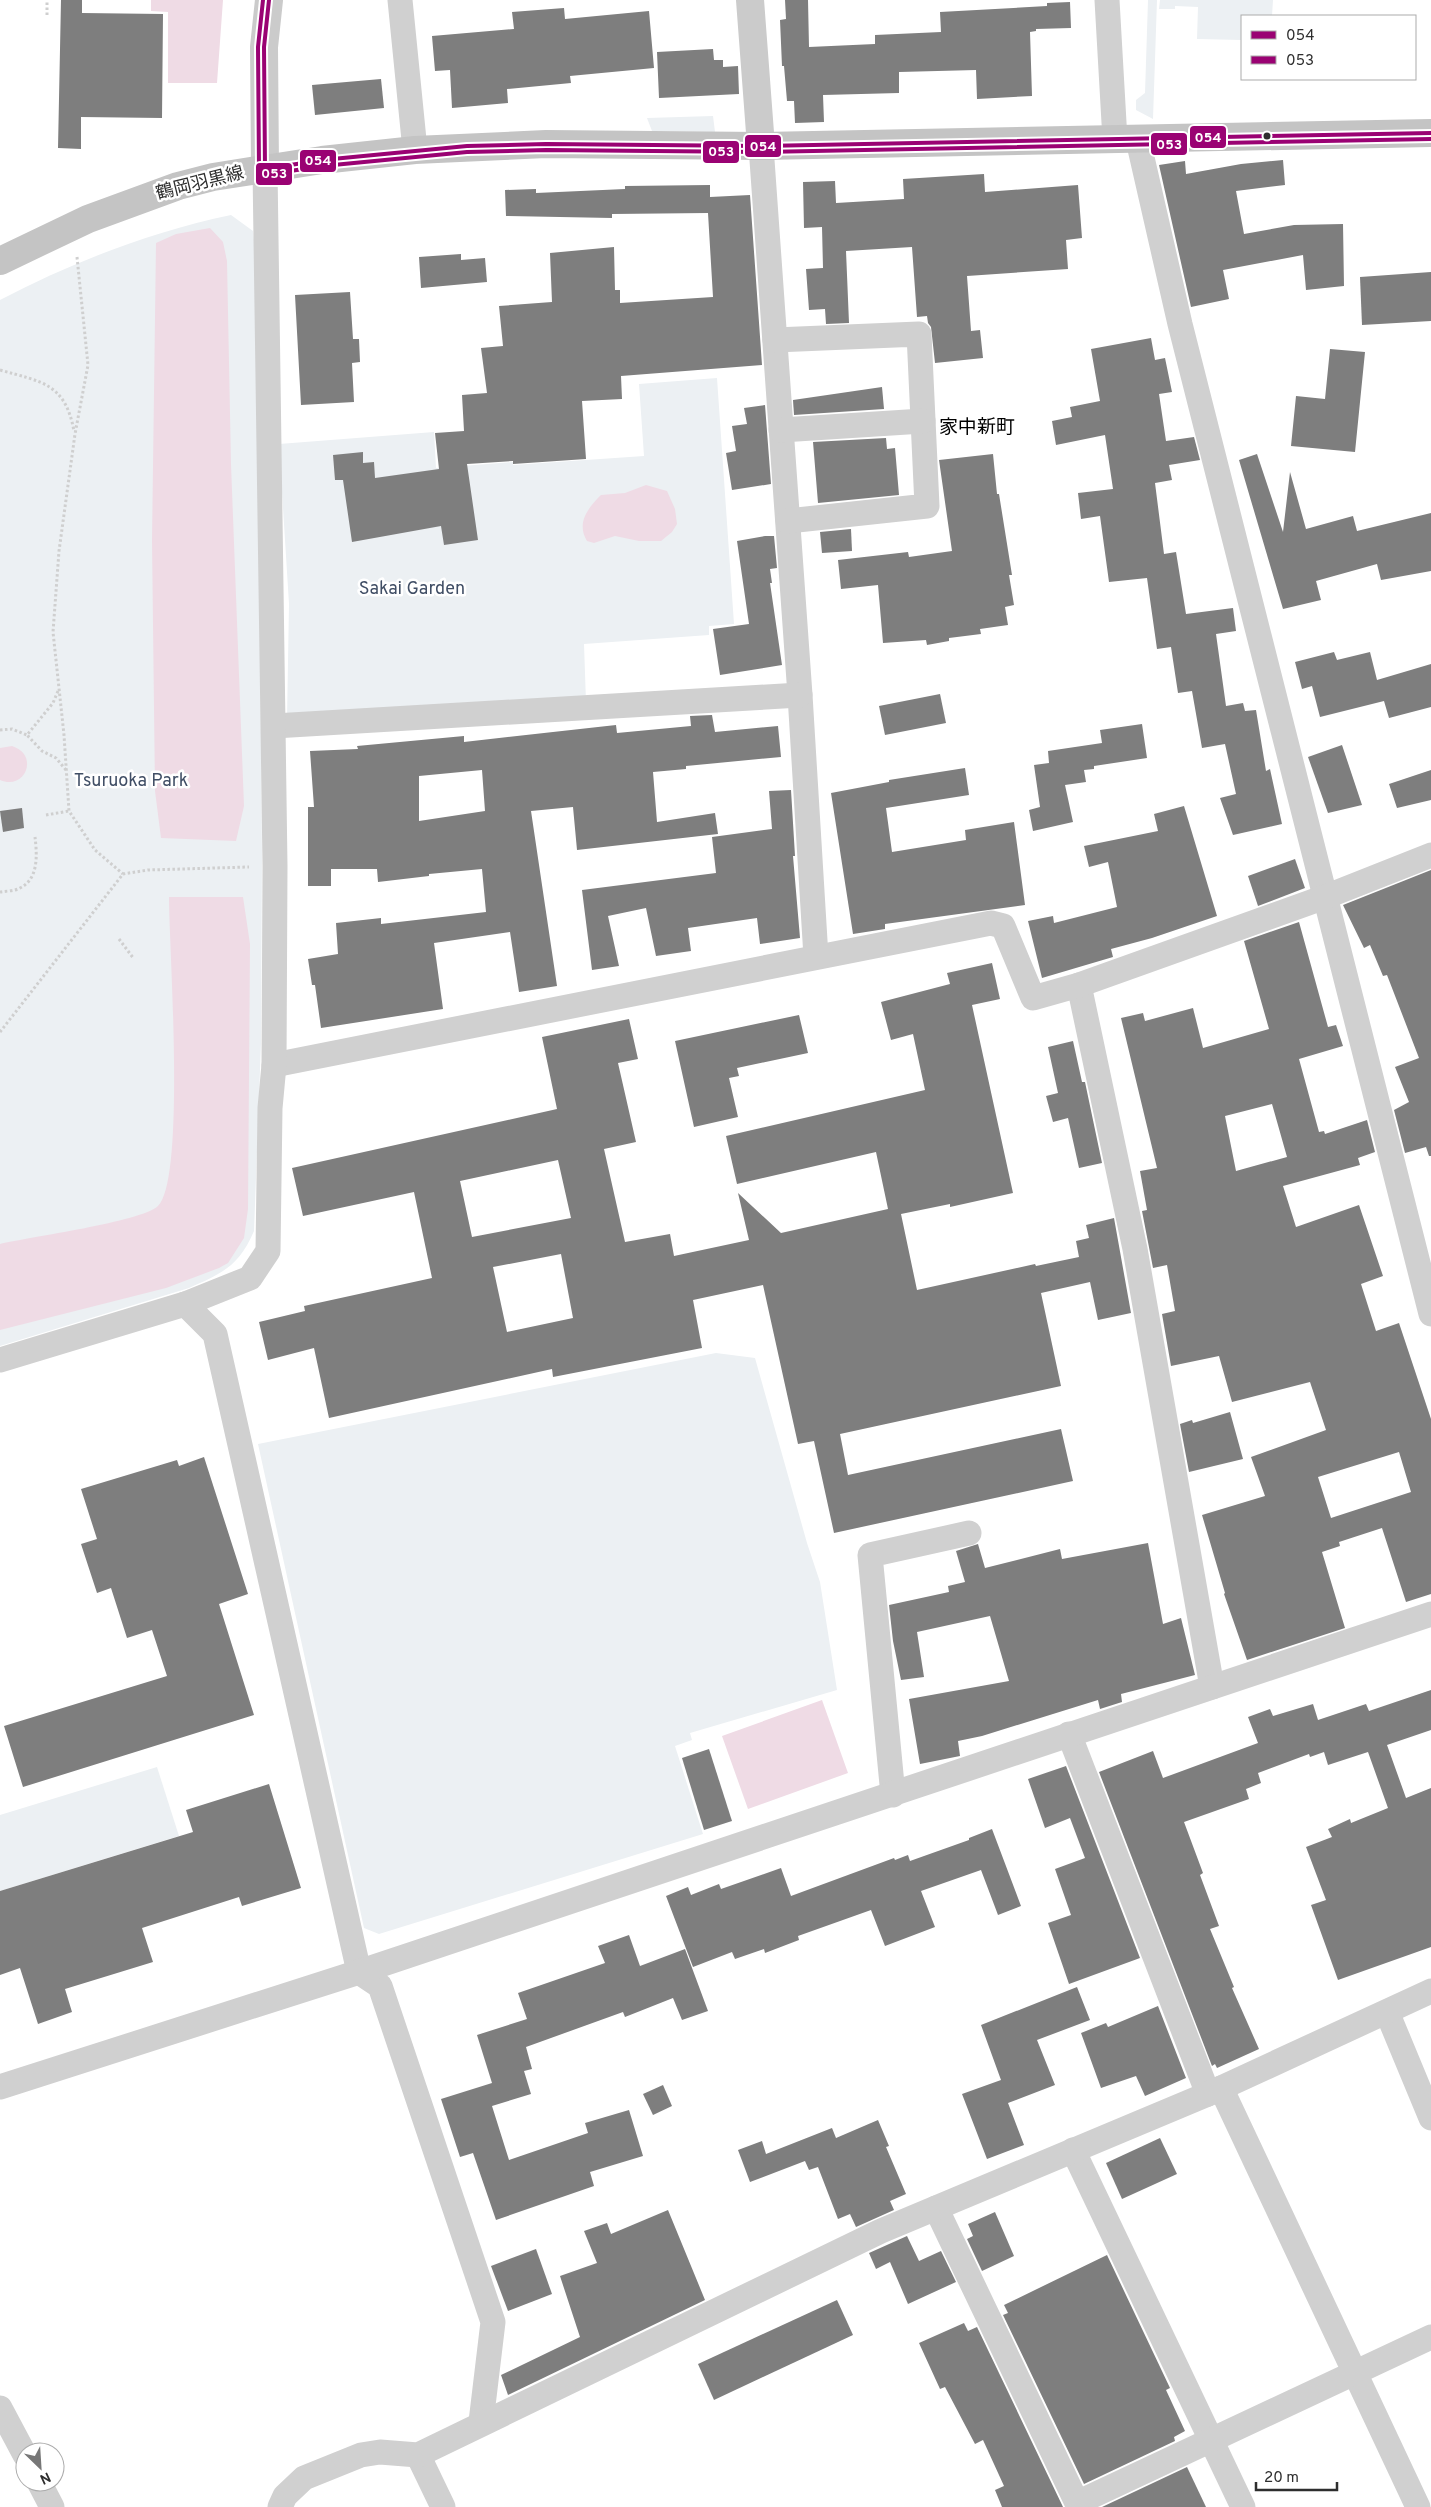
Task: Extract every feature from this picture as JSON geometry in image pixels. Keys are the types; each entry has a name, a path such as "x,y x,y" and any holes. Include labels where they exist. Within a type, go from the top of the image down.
{"main road":[{"name":"鶴岡羽黒線","path":"0,261 88,219 178,186 322,160 415,150 546,144 761,146 1431,133"}],"street":[{"path":"0,1360 185,1304 250,1278 268,1251 270,1108 274,1065 274,726 264,47 269,0"},
{"path":"400,0 415,150"},
{"path":"750,0 788,521 816,957"},
{"path":"1107,0 1127,140 1182,334 1431,1314"},
{"path":"775,340 918,334 927,506 788,521"},
{"path":"781,430 922,421"},
{"path":"274,726 800,695"},
{"path":"274,1065 991,923 1003,926 1033,998 1079,985 1325,897 1431,855"},
{"path":"1079,985 1135,1249 1212,1687"},
{"path":"185,1304 215,1334 359,1972 380,1986 492,2322 481,2422"},
{"path":"894,1795 870,1555 969,1533"},
{"path":"0,2087 359,1972 894,1795 1068,1734 1431,1614"},
{"path":"1068,1734 1215,2091 1355,2372 1418,2507"},
{"path":"280,2507 285,2496 304,2478 361,2455 380,2452 418,2455 481,2422 881,2231 1215,2091 1431,1991"},
{"path":"1387,2012 1431,2118"},
{"path":"1073,2150 1243,2507"},
{"path":"936,2208 1077,2503 1431,2336"},
{"path":"2,2416 17,2442"},
{"path":"418,2455 443,2507"},
{"path":"44,2492 52,2507"}],"path":[{"path":"47,0 47,15"},
{"path":"77,257 88,365 75,434 59,551 53,632 69,812 95,850 123,874"},
{"path":"0,370 44,383 61,396 71,412 75,434"},
{"path":"27,735 53,703 59,689"},
{"path":"0,730 12,729 27,735 42,751 56,758 66,771"},
{"path":"46,815 69,812"},
{"path":"0,892 20,888 29,881 37,858 34,837"},
{"path":"0,1032 123,874 160,869 248,867"},
{"path":"119,939 134,959"}],"green space":[{"path":"1148,0 1157,0 1153,119 1136,110 1136,100 1145,93"},
{"path":"1160,0 1273,0 1272,15 1241,15 1241,40 1197,39 1198,7 1175,6 1175,9 1159,9"},
{"path":"713,116 715,132 652,131 647,118"},
{"name":"Tsuruoka Park","path":"231,215 253,231 257,267 262,855 261,1043 254,1231 242,1253 229,1267 201,1283 0,1346 0,300 56,273 112,250 171,230"},
{"name":"Sakai Garden","path":"717,378 734,624 709,626 709,635 584,644 586,702 287,719 289,604 279,444 434,432 436,468 513,462 513,465 644,456 639,384"},
{"path":"716,1353 755,1358 807,1543 820,1582 837,1690 690,1733 692,1740 675,1746 703,1834 379,1934 364,1928 258,1444"},
{"path":"157,1767 179,1836 0,1891 0,1815"}],"shaded area":[{"path":"151,0 223,0 217,83 168,83 168,12 151,11"},
{"path":"210,228 223,242 227,261 231,464 244,806 236,841 161,838 155,791 152,541 156,243 176,234"},
{"path":"646,485 667,491 675,509 677,524 672,532 661,541 639,541 615,536 594,543 587,541 583,522 592,505 601,495 625,493"},
{"path":"12,746 21,750 27,764 22,776 16,781 9,782 0,780 0,748"},
{"path":"169,897 243,897 250,944 248,1209 244,1238 228,1263 166,1288 0,1330 0,1244 108,1223 148,1212 158,1206 167,1187 172,1153 174,1109"},
{"path":"822,1700 848,1773 748,1809 722,1736"}],"building":[{"path":"61,0 82,0 82,13 163,14 162,118 81,117 81,149 58,148"},
{"path":"785,0 808,0 809,47 875,44 875,35 941,32 940,12 1047,6 1047,3 1070,2 1071,28 1036,29 1036,31 1030,32 1032,96 977,99 976,70 899,72 899,93 823,95 824,122 795,123 794,101 787,101 784,66 782,66 780,20 786,19"},
{"path":"564,8 565,19 649,11 654,68 570,76 571,83 507,89 508,103 452,108 450,70 435,71 432,36 514,29 512,12"},
{"path":"713,49 714,60 723,60 723,67 738,66 739,94 659,98 657,52"},
{"path":"381,79 384,108 315,115 312,85"},
{"path":"1283,160 1285,185 1236,191 1244,234 1294,225 1343,224 1344,286 1306,290 1303,255 1223,270 1229,299 1191,307 1159,165 1185,161 1186,174 1241,164"},
{"path":"984,174 985,192 1078,185 1082,238 1066,240 1068,269 967,276 971,331 980,330 983,358 935,363 931,327 927,316 917,317 912,247 846,251 849,323 826,324 825,309 809,310 806,269 823,268 822,227 804,228 803,182 835,181 836,203 904,199 903,179"},
{"path":"710,185 710,197 750,195 762,365 621,376 622,399 582,401 586,459 513,464 513,461 467,464 478,540 444,545 441,526 352,542 343,480 335,480 333,455 363,452 363,463 374,462 375,478 439,469 435,433 464,431 462,395 487,393 481,348 503,346 499,306 552,302 550,253 614,247 615,290 620,290 620,303 713,297 708,213 612,214 612,218 506,216 505,190 536,189 536,193 625,189 625,186"},
{"path":"461,254 461,260 485,258 487,282 421,288 419,257"},
{"path":"1431,272 1431,321 1362,325 1360,277"},
{"path":"350,292 353,339 359,339 360,362 352,363 354,402 301,405 295,295"},
{"path":"1151,338 1155,360 1165,358 1172,392 1159,394 1166,441 1194,437 1200,460 1169,465 1172,480 1155,483 1164,554 1176,552 1186,614 1233,608 1236,631 1216,634 1226,706 1243,703 1245,711 1256,710 1266,771 1270,769 1282,824 1233,835 1220,798 1236,794 1225,744 1202,748 1192,691 1178,693 1171,647 1157,649 1147,578 1109,582 1100,516 1081,519 1078,493 1113,489 1105,435 1056,445 1052,421 1072,417 1070,407 1100,401 1091,349"},
{"path":"1330,349 1365,352 1355,452 1291,446 1296,396 1325,399"},
{"path":"882,387 884,409 794,415 793,400"},
{"path":"765,405 771,484 732,490 726,453 736,451 732,426 747,424 744,408"},
{"path":"886,438 887,449 895,448 899,495 818,503 813,442"},
{"path":"993,454 997,494 999,494 1012,575 1009,575 1014,605 1005,607 1008,625 980,629 981,634 949,638 949,641 927,645 926,640 883,643 878,585 841,589 838,560 908,552 909,557 952,551 939,460"},
{"path":"1257,454 1283,532 1290,472 1306,529 1353,516 1357,531 1431,513 1431,571 1381,580 1377,564 1316,581 1321,600 1283,609 1239,460"},
{"path":"851,529 852,551 822,553 820,532"},
{"path":"774,536 777,568 770,569 772,583 770,583 782,665 720,675 713,629 749,624 737,541"},
{"path":"1334,652 1337,660 1370,652 1377,680 1431,664 1431,707 1389,718 1384,701 1320,717 1312,686 1302,689 1295,662"},
{"path":"940,694 946,723 885,735 879,706"},
{"path":"712,715 715,732 778,726 781,757 686,766 686,769 653,772 657,822 715,813 718,834 577,850 573,807 531,811 557,986 519,992 510,932 434,943 443,1009 321,1028 315,985 312,985 308,959 338,954 336,923 381,918 381,924 486,912 482,869 429,874 429,876 378,882 377,869 331,869 331,886 308,886 308,807 314,807 310,751 358,749 357,746 464,736 464,742 616,725 617,733 691,726 690,716","holes":["482,770 485,811 419,821 419,776"]},
{"path":"1142,724 1147,758 1094,766 1094,769 1084,770 1086,782 1065,785 1073,822 1033,831 1029,810 1040,807 1034,765 1049,763 1048,751 1102,743 1100,730"},
{"path":"1342,745 1362,805 1328,813 1308,757"},
{"path":"965,768 969,795 886,808 892,852 966,840 965,830 1014,822 1025,905 885,924 885,929 853,934 831,793 889,782 889,780"},
{"path":"1431,770 1431,800 1397,808 1389,784"},
{"path":"791,790 795,856 793,856 800,938 760,944 757,918 688,928 691,951 656,956 646,908 608,916 619,966 592,970 582,890 716,873 712,837 772,829 769,791"},
{"path":"1184,806 1217,916 1152,938 1111,949 1113,957 1042,978 1028,921 1053,916 1054,923 1117,907 1108,862 1089,867 1084,846 1158,831 1154,814"},
{"path":"22,808 24,828 3,832 0,811"},
{"path":"1295,859 1305,888 1258,906 1248,876"},
{"path":"1431,870 1431,1156 1429,1156 1426,1147 1405,1153 1394,1110 1409,1102 1395,1067 1419,1058 1387,975 1383,976 1370,945 1364,948 1343,905"},
{"path":"1299,922 1328,1027 1336,1025 1343,1046 1299,1059 1319,1132 1324,1131 1325,1134 1367,1120 1375,1152 1358,1158 1360,1165 1283,1186 1296,1227 1359,1205 1383,1276 1361,1284 1376,1331 1399,1323 1431,1419 1431,1594 1406,1602 1382,1528 1339,1542 1340,1546 1322,1552 1345,1628 1247,1660 1224,1594 1202,1515 1265,1496 1251,1457 1326,1430 1310,1382 1232,1402 1219,1356 1171,1366 1162,1314 1175,1311 1167,1265 1153,1268 1142,1211 1147,1210 1140,1171 1157,1168 1121,1018 1143,1013 1145,1021 1193,1008 1203,1048 1269,1029 1244,941","holes":["1272,1104 1287,1157 1236,1171 1225,1116","1399,1452 1411,1492 1331,1518 1318,1477"]},
{"path":"992,963 1000,999 972,1005 1013,1193 950,1207 950,1204 901,1214 917,1290 1035,1264 1036,1266 1079,1257 1076,1241 1089,1238 1086,1225 1114,1218 1131,1313 1098,1320 1090,1282 1041,1293 1061,1386 840,1434 848,1475 1061,1429 1073,1481 834,1533 814,1441 798,1444 763,1285 693,1300 702,1348 553,1377 552,1369 329,1418 314,1348 268,1360 259,1322 305,1311 304,1306 432,1278 414,1192 303,1216 292,1168 557,1109 542,1037 629,1019 638,1059 618,1063 636,1142 604,1149 625,1242 670,1234 674,1256 749,1240 738,1193 781,1233 888,1209 876,1152 737,1184 726,1136 925,1090 913,1034 891,1040 881,1002 950,984 947,973","holes":["558,1160 571,1218 472,1237 460,1181","561,1254 573,1318 507,1332 493,1267"]},
{"path":"799,1015 808,1053 737,1068 739,1076 729,1078 738,1117 694,1127 675,1041"},
{"path":"1073,1041 1082,1082 1085,1082 1102,1163 1079,1168 1068,1118 1053,1122 1046,1096 1058,1093 1048,1047"},
{"path":"1230,1412 1243,1459 1189,1472 1180,1424 1192,1420 1193,1423"},
{"path":"204,1457 248,1594 219,1604 254,1715 23,1787 4,1726 167,1676 152,1630 127,1638 111,1588 97,1593 81,1544 97,1539 81,1489 177,1460 179,1466"},
{"path":"1148,1543 1163,1624 1181,1618 1195,1675 1121,1694 1122,1702 1100,1709 1098,1700 982,1736 958,1741 960,1756 920,1764 909,1699 1009,1681 990,1616 917,1632 924,1677 901,1680 893,1641 889,1605 949,1592 948,1586 965,1582 956,1551 978,1544 985,1568 1060,1549 1062,1559"},
{"path":"1431,1690 1431,1730 1387,1745 1406,1798 1431,1788 1431,1947 1338,1980 1311,1905 1326,1900 1306,1847 1332,1837 1328,1829 1350,1819 1351,1823 1388,1808 1368,1752 1328,1765 1324,1752 1310,1757 1309,1754 1258,1773 1261,1783 1246,1789 1249,1799 1184,1822 1203,1873 1200,1875 1219,1926 1210,1929 1234,1987 1232,1988 1259,2049 1217,2068 1215,2064 1212,2066 1099,1772 1153,1751 1163,1778 1258,1743 1248,1717 1270,1709 1273,1716 1313,1704 1318,1720 1366,1704 1369,1711"},
{"path":"709,1749 732,1821 704,1830 682,1758"},
{"path":"1066,1766 1140,1958 1069,1984 1048,1923 1071,1915 1055,1869 1085,1858 1070,1818 1045,1828 1028,1779"},
{"path":"269,1784 301,1888 242,1906 239,1897 142,1928 153,1962 65,1989 72,2012 38,2024 20,1968 0,1975 0,1891 193,1832 186,1810"},
{"path":"992,1829 1021,1906 998,1915 981,1870 921,1891 935,1927 885,1946 871,1910 798,1936 799,1940 765,1953 764,1949 735,1959 732,1952 693,1967 666,1896 688,1887 691,1895 719,1884 721,1889 781,1868 791,1896 894,1858 895,1860 908,1855 910,1861 969,1840 969,1838"},
{"path":"629,1935 640,1966 685,1949 708,2011 682,2020 673,1998 625,2017 623,2012 526,2047 532,2069 524,2071 531,2094 492,2106 509,2160 588,2133 585,2123 629,2110 643,2156 590,2172 594,2186 496,2220 473,2153 460,2157 441,2099 492,2083 477,2035 527,2019 518,1993 605,1963 598,1946"},
{"path":"1077,1987 1090,2020 1037,2040 1055,2085 1008,2103 1024,2145 987,2159 962,2094 1001,2080 981,2025"},
{"path":"1158,2006 1186,2078 1145,2096 1136,2076 1101,2088 1081,2033 1106,2023 1108,2027"},
{"path":"663,2085 672,2106 653,2115 643,2094"},
{"path":"878,2120 889,2146 886,2147 906,2194 890,2201 894,2210 856,2227 850,2214 838,2219 818,2167 809,2170 805,2161 750,2182 738,2150 762,2141 766,2154 832,2128 836,2138"},
{"path":"1160,2138 1177,2174 1122,2199 1106,2163"},
{"path":"668,2210 705,2300 508,2395 501,2375 580,2337 560,2276 597,2263 584,2231 607,2223 611,2234"},
{"path":"995,2212 1014,2256 982,2271 967,2239 973,2236 968,2224"},
{"path":"907,2236 919,2261 941,2251 956,2282 908,2304 890,2262 876,2269 869,2253"},
{"path":"536,2249 552,2294 508,2311 491,2266"},
{"path":"1107,2255 1170,2388 1166,2390 1185,2431 1174,2437 1175,2441 1084,2484 1003,2315 1008,2313 1004,2305"},
{"path":"837,2300 853,2335 714,2400 698,2364"},
{"path":"964,2323 968,2331 977,2327 1063,2507 1002,2507 995,2490 1004,2486 983,2440 975,2444 945,2387 940,2389 919,2343"},
{"path":"1187,2467 1206,2507 1102,2507"}],"transit line":[{"name":"053","path":"263,0 258,47 259,169 264,175 323,166 467,152 546,150 761,152 1431,139"},
{"name":"054","path":"269,0 264,47 265,169 322,160 467,146 546,144 761,146 1431,133"}],"district":[{"name":"家中新町","path":"977,428"}]}
